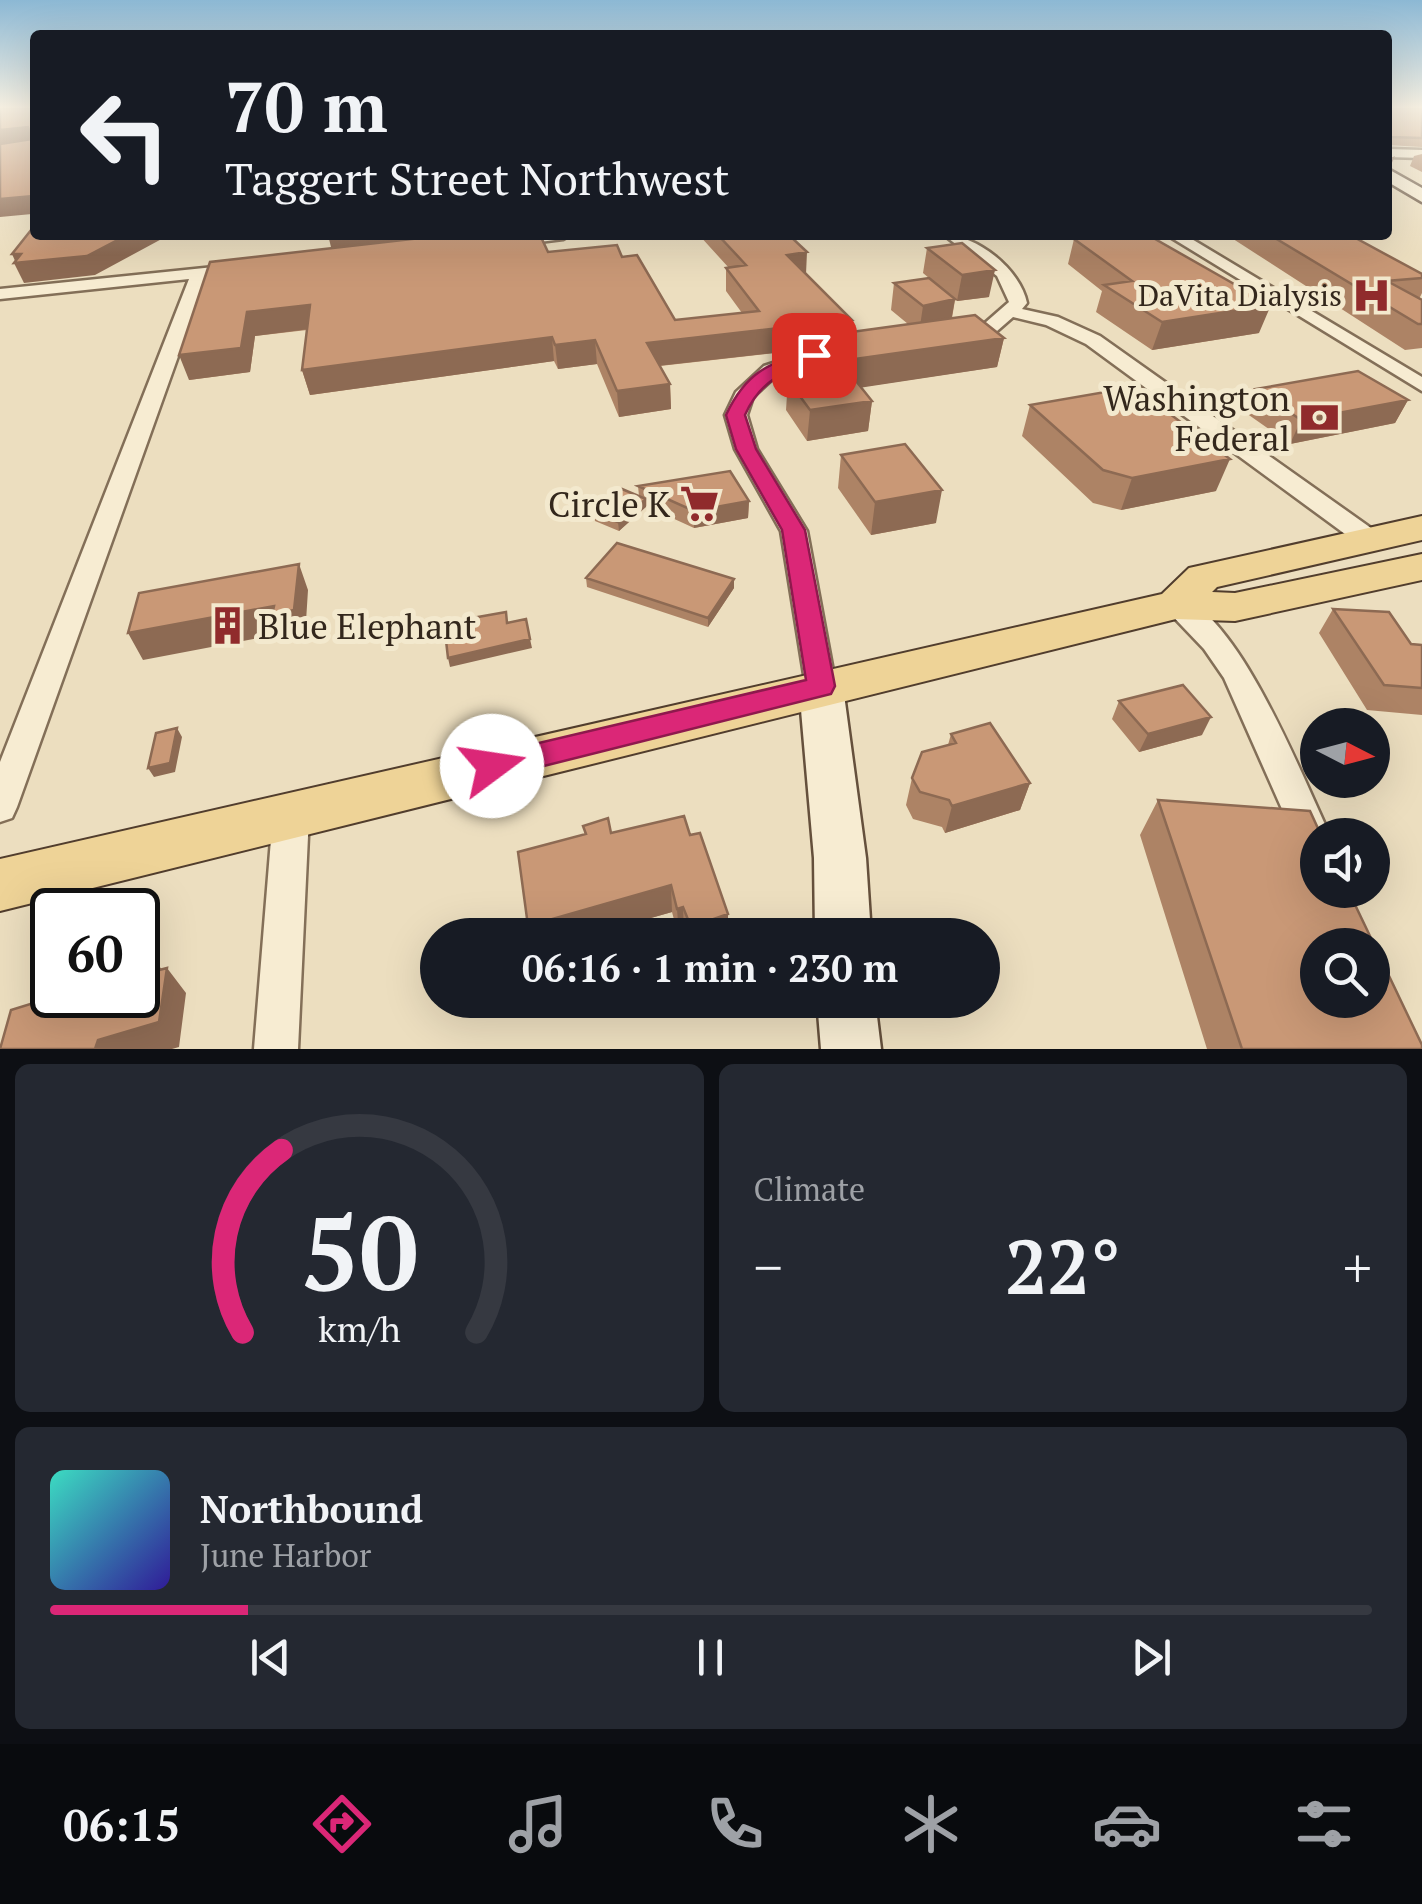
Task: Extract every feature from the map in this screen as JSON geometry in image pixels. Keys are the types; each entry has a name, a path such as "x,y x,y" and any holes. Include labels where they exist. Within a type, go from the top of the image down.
{"main road":[{"path":"1176,605 1204,577 1422,528"},
{"path":"0,885 821,686 1176,605 1234,607 1422,567"}],"street":[{"path":"1392,177 1422,196"},
{"path":"487,243 516,240"},
{"path":"939,338 990,327 1018,303 1015,284 958,240"},
{"path":"1182,240 1422,385"},
{"path":"0,294 238,269"},
{"path":"0,807 200,273"},
{"path":"1012,312 1052,321 1094,340 1369,540"},
{"path":"843,918 821,686 794,530 746,449 736,415 748,388 786,363 888,345"},
{"path":"1176,605 1214,642 1237,674 1304,818"},
{"path":"276,1049 291,816"},
{"path":"848,1018 852,1049"}],"building":[{"path":"0,157 30,157 30,196 0,199"},
{"path":"30,231 30,240 117,240 87,256 14,263 21,254 12,254"},
{"path":"403,240 542,240 548,252 617,245 622,257 637,255 675,320 759,311 726,268 746,265 723,240 794,240 807,252 787,255 852,320 647,343 670,384 617,391 595,340 555,345 552,337 302,370 310,305 247,312 241,348 179,355 210,262"},
{"path":"1075,240 1157,240 1271,305 1162,322 1104,285 1132,281"},
{"path":"1278,240 1359,240 1422,274 1422,278 1387,281 1422,300 1422,324"},
{"path":"962,243 995,270 962,275 927,248"},
{"path":"929,278 955,299 923,306 894,283"},
{"path":"975,315 1004,338 855,359 837,334"},
{"path":"840,361 872,401 810,410 788,380 799,378 791,369"},
{"path":"1358,371 1408,400 1301,420 1256,389"},
{"path":"1134,387 1230,459 1132,478 1103,470 1030,405"},
{"path":"905,444 942,490 875,502 841,455"},
{"path":"730,471 749,501 694,511 638,486"},
{"path":"622,489 646,499 618,522 594,513"},
{"name":"Circle K","path":"617,543 734,579 708,618 586,578"},
{"path":"299,564 294,610 272,615 274,606 128,633 139,593"},
{"path":"1333,609 1389,612 1411,644 1422,645 1422,688 1384,685"},
{"path":"506,612 507,623 526,619 530,639 448,658 444,623"},
{"path":"1183,685 1211,717 1148,734 1119,701"},
{"path":"990,723 1030,783 952,806 949,800 920,792 912,778 922,752 956,743 951,734"},
{"path":"177,728 170,763 148,768 156,733"},
{"path":"1158,800 1310,811 1313,818 1300,818 1300,908 1357,908 1366,928 1300,928 1300,1018 1390,1018 1390,978 1422,1049 1242,1049"},
{"path":"684,816 690,835 700,833 728,914 687,918 683,907 677,909 671,885 556,918 527,918 518,852 586,834 583,826 608,818 611,833"},
{"path":"167,968 160,1015 160,970"},
{"path":"30,1004 30,1018 160,1018 159,1022 98,1040 95,1049 0,1049 11,1010"}],"place":[{"name":"DaVita Dialysis","path":"1372,295"},
{"name":"Washington Federal","path":"1320,418"},
{"name":"Circle K","path":"700,504"},
{"name":"Blue Elephant","path":"228,626"}],"route":[{"path":"492,766 821,686 794,530 746,449 736,415 738,403 748,388 765,374 814,355"}]}
